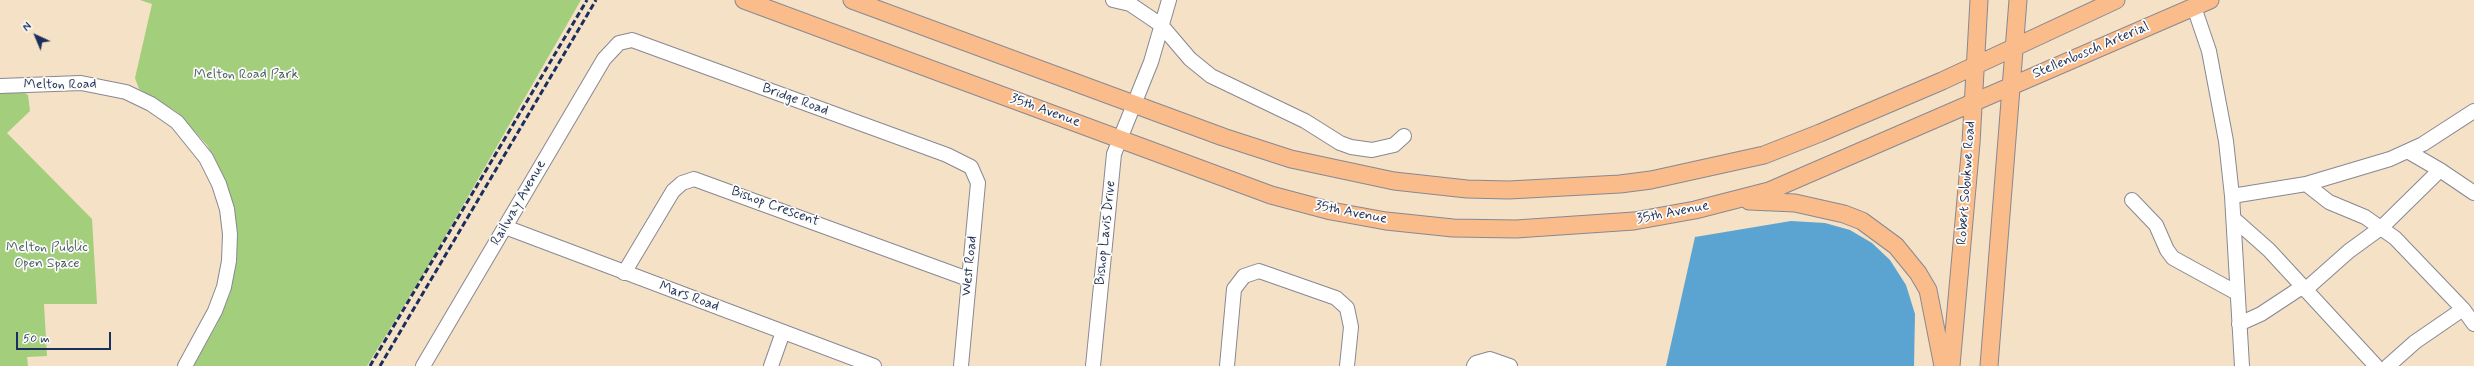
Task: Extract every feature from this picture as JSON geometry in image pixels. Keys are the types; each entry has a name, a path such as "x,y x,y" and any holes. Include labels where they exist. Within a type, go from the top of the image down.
{"main road":[{"name":"35th Avenue","path":"744,0 1120,138 1217,177 1271,195 1331,211 1386,220 1453,228 1516,229 1634,221 1739,200 1804,177 1972,103"},
{"path":"852,0 1260,150 1340,171 1394,181 1467,189 1571,187 1651,180 1764,155 1872,112 2015,45 2116,0"},
{"name":"Robert Sobukwe Road","path":"1951,366 1971,143 1974,65 1979,0"},
{"path":"1989,366 2018,0"},
{"name":"Stellenbosch Arterial","path":"1972,103 2210,0"},
{"path":"1739,200 1795,203 1828,209 1862,221 1879,232 1896,246 1918,273 1928,290 1943,366"}],"street":[{"path":"1113,0 1130,4 1161,25 1190,59 1211,76 1305,121 1340,142 1351,147 1372,150 1394,145 1404,136"},
{"name":"Bishop Lavis Drive","path":"1093,366 1112,167 1120,138 1151,62 1169,0"},
{"path":"2194,7 2209,51 2218,86 2234,219 2242,366"},
{"name":"Bridge Road","path":"619,43 630,40 639,41 947,155 970,167"},
{"name":"Railway Avenue","path":"423,366 600,65 608,53 619,43"},
{"name":"Melton Road","path":"0,86 81,83 126,92 151,104 177,122 206,158 219,184 227,209 230,234 229,261 224,287 215,311 185,366"},
{"path":"2232,196 2306,184 2409,152 2474,111"},
{"path":"2409,152 2440,170 2474,193"},
{"name":"West Road","path":"961,366 978,184 970,167"},
{"path":"2239,324 2261,314 2303,288 2382,227 2440,170"},
{"name":"Bishop Crescent","path":"624,273 673,191 682,182 694,179 968,279"},
{"path":"2306,184 2329,202 2382,227 2417,260 2463,309 2474,324"},
{"path":"2132,200 2156,225 2167,250 2173,258 2237,292"},
{"path":"2234,219 2269,250 2376,366"},
{"name":"Mars Road","path":"505,227 874,366"},
{"path":"1227,366 1234,289 1244,276 1259,271 1336,298 1347,308 1351,319 1348,366"},
{"path":"2388,366 2415,342 2463,309"},
{"path":"771,366 783,332"},
{"path":"1475,364 1490,359 1510,366"}],"green space":[{"name":"Melton Road Park","path":"140,0 581,0 424,273 367,366 193,366 216,326 230,294 237,259 237,228 230,198 220,170 207,145 177,112 139,89 135,78 152,4"},
{"name":"Melton Public Open Space","path":"23,92 28,95 30,111 7,133 92,219 97,304 44,304 47,356 27,357 28,366 0,366 0,93"}],"water":[{"path":"1791,221 1825,223 1850,230 1872,243 1890,260 1906,285 1915,314 1914,366 1666,366 1695,237"}],"railway":[{"path":"370,366 587,0"},
{"path":"380,366 596,0"}]}
